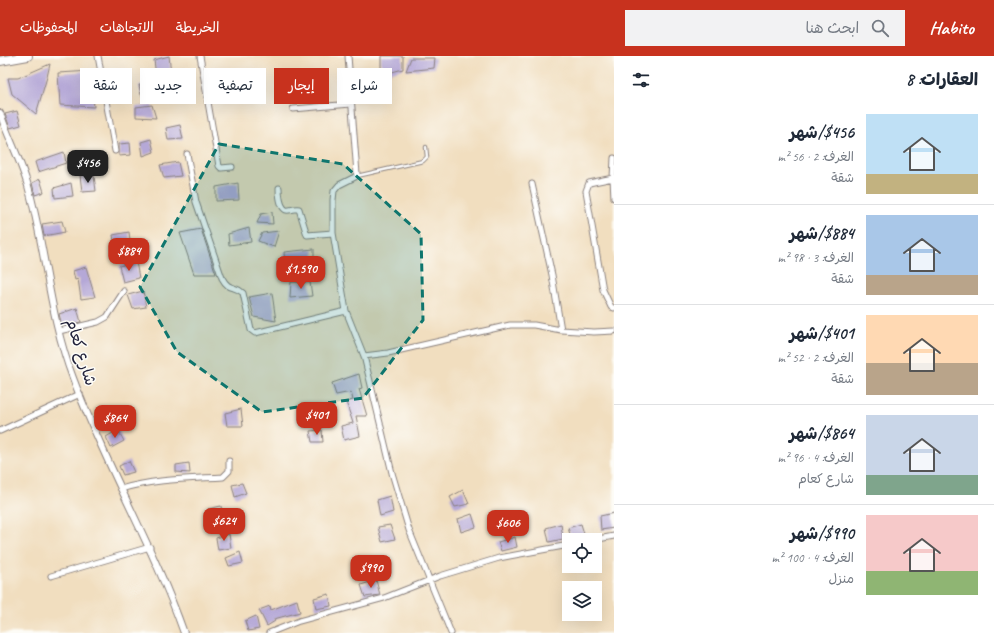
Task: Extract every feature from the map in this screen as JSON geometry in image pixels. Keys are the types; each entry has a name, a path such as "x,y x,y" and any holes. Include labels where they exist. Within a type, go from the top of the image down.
{"main road":[{"path":"0,61 28,56"}],"street":[{"path":"98,56 115,151"},
{"path":"200,56 219,166 221,168 232,167"},
{"path":"348,56 349,68"},
{"path":"293,109 351,104 356,176 340,183 334,191 332,212 346,311 364,356 373,398 409,530 451,633"},
{"name":"شارع كعام","path":"0,113 28,184 66,358 121,489 150,547 166,584 184,633"},
{"path":"187,154 196,202 222,278 226,285 231,289 239,290 243,293 251,330 255,333 346,311"},
{"path":"614,158 614,198"},
{"path":"613,178 589,183 586,191 603,290 611,307 614,308"},
{"path":"532,184 552,275 561,330"},
{"path":"278,188 284,208 288,210 299,209 306,235 334,233"},
{"path":"59,331 98,322 107,318 124,291"},
{"path":"364,356 388,353 510,325 534,326 561,330 614,331"},
{"path":"0,431 80,394"},
{"path":"121,489 160,480 222,477 229,471 229,462"},
{"path":"602,538 614,536"},
{"path":"269,633 312,617 384,598 431,581 440,576 514,554 562,546"},
{"path":"51,576 150,547"}],"lane":[{"path":"356,176 423,161 427,157 426,147"}],"highlighted area":[{"path":"219,144 343,164 421,234 423,320 363,398 262,412 177,352 140,287"}],"building":[{"path":"169,56 170,68 155,68 154,60"},
{"path":"381,56 403,56 403,69 392,72 392,68 381,68"},
{"path":"411,58 435,58 434,68 406,71"},
{"path":"50,64 36,114 12,94 8,78 18,78"},
{"path":"80,72 80,104 94,104 94,107 60,105 58,73"},
{"path":"152,105 156,118 136,117 136,107"},
{"path":"17,111 21,125 10,128 5,114"},
{"path":"180,125 183,139 168,140 166,128"},
{"path":"151,139 154,152 143,156 141,142"},
{"path":"130,143 131,155 119,156 119,144"},
{"path":"64,152 66,163 38,172 35,162"},
{"path":"178,162 181,176 164,178 160,165"},
{"path":"80,175 94,176 96,191 82,192"},
{"path":"40,179 44,192 35,195 32,183"},
{"path":"71,183 73,196 55,198 54,188"},
{"path":"238,183 239,200 216,201 216,187"},
{"path":"272,212 273,224 257,223 261,214"},
{"path":"62,221 65,232 44,236 42,224"},
{"path":"249,228 251,242 229,245 228,234"},
{"path":"201,229 216,274 194,274 180,233"},
{"path":"279,231 274,247 258,241 262,233"},
{"path":"129,232 131,250 116,253 113,235"},
{"path":"314,249 314,272 286,274 284,252"},
{"path":"136,262 139,278 123,282 119,266"},
{"path":"86,267 95,297 81,299 78,279 75,280 73,271"},
{"path":"291,282 310,282 312,296 290,298"},
{"path":"143,291 146,307 133,309 128,295"},
{"path":"272,293 276,321 254,317 249,297"},
{"path":"77,308 81,322 62,326 59,314"},
{"path":"359,374 362,388 359,389 367,416 356,416 360,436 344,440 341,426 353,423 346,402 353,400 351,392 336,395 332,383"},
{"path":"241,409 243,426 227,426 225,413"},
{"path":"118,430 124,441 111,448 106,437"},
{"path":"322,430 323,442 312,442 310,431"},
{"path":"129,461 134,472 123,475 119,466"},
{"path":"189,463 190,473 176,472 176,465"},
{"path":"242,483 246,493 235,497 232,485"},
{"path":"463,490 469,504 455,507 450,497"},
{"path":"390,496 393,512 380,516 377,500"},
{"path":"221,506 223,518 212,521 208,509"},
{"path":"614,513 614,528 601,530 600,516"},
{"path":"472,514 476,527 461,532 458,519"},
{"path":"561,524 562,539 549,542 546,528"},
{"path":"581,524 584,533 570,533 568,528"},
{"path":"390,525 395,539 382,542 378,527"},
{"path":"229,534 231,548 218,550 216,538"},
{"path":"515,537 517,547 501,551 498,542"},
{"path":"240,552 243,563 229,566 226,558"},
{"path":"376,580 380,595 365,597 361,585"},
{"path":"329,594 331,606 316,609 314,598"},
{"path":"297,600 300,612 274,619 275,621 267,626 259,610 270,606 271,610"},
{"path":"256,616 259,629 248,631 245,621"}]}
